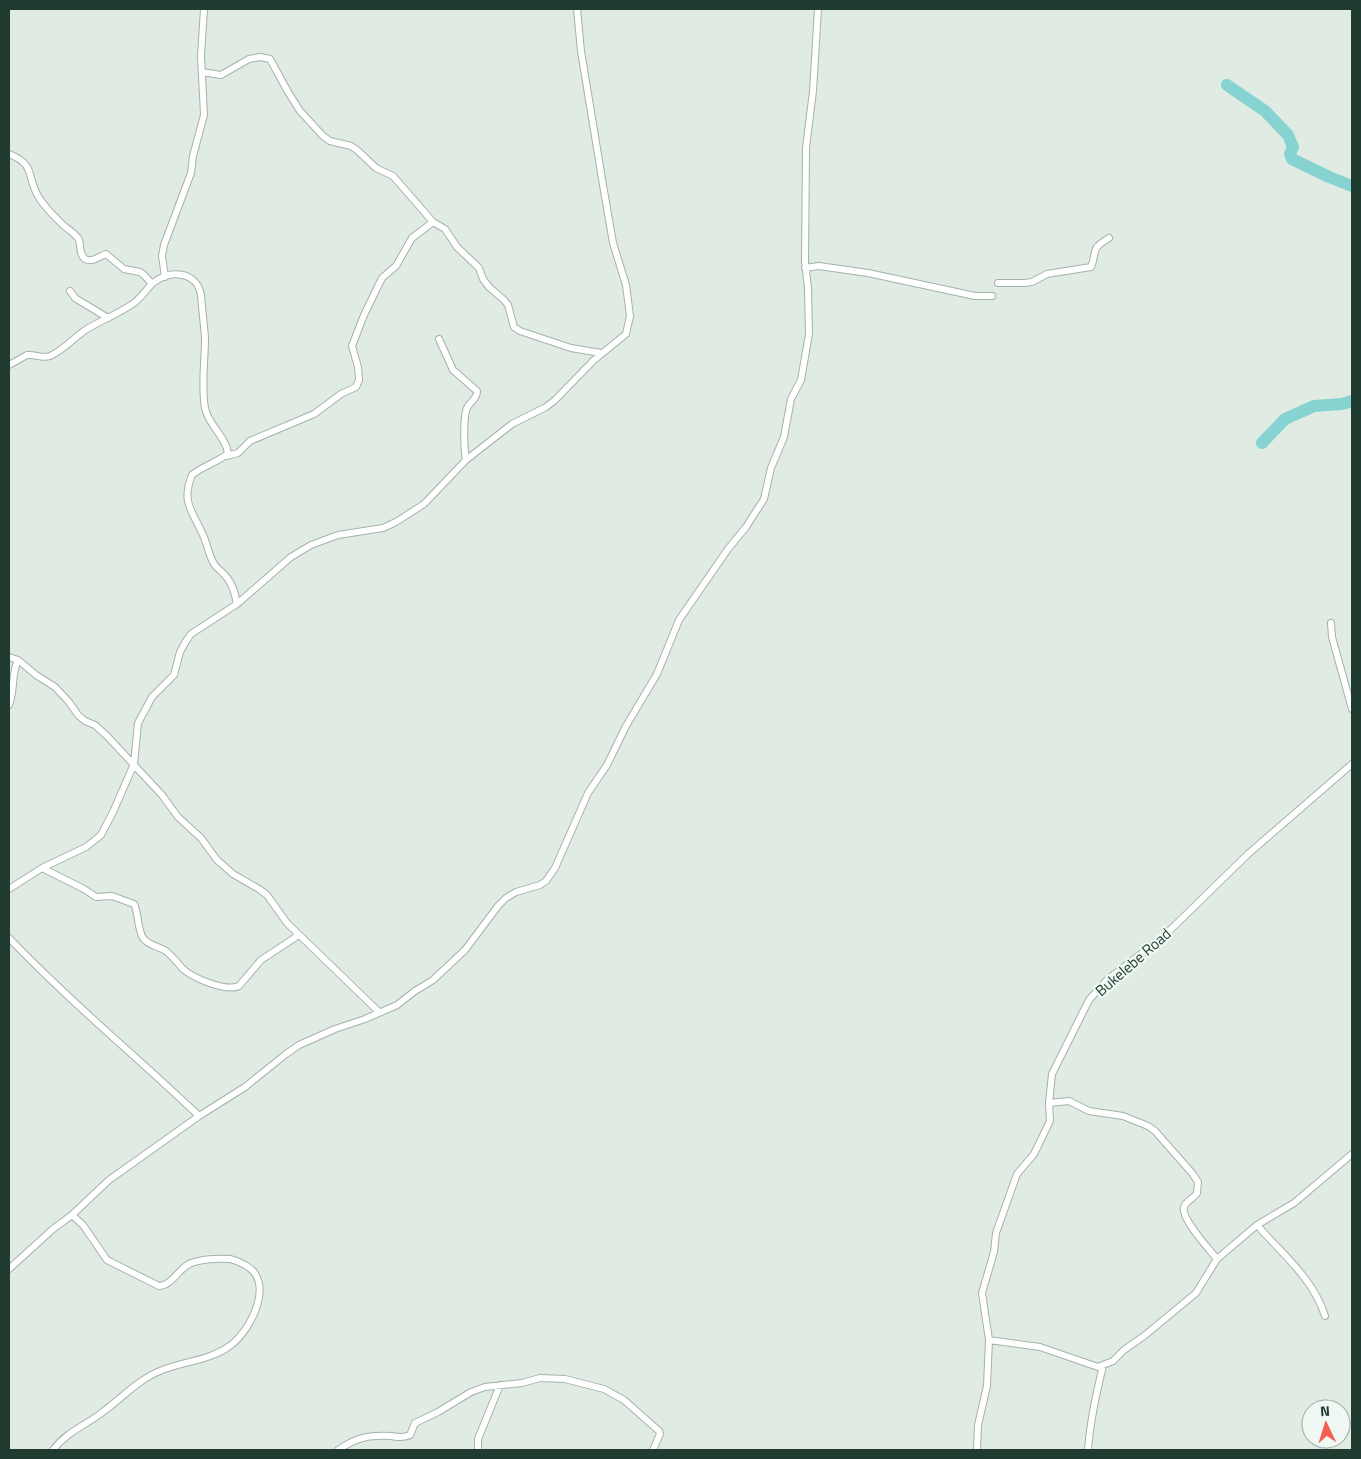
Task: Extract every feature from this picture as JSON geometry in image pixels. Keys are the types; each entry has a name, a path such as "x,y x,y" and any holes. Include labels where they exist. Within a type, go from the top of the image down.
{"street":[{"path":"165,277 162,256 164,245 191,173 193,156 204,115 201,56 204,9"},
{"path":"9,889 42,868 86,847 101,835 134,764 138,722 152,697 174,675 186,641 198,629 238,604 291,557 311,545 338,535 383,528 424,504 466,460 512,424 550,404 601,353 626,334 630,316 626,284 613,243 581,51 577,9"},
{"path":"9,1269 110,1180 199,1116 245,1087 299,1046 335,1029 365,1019 397,1005 433,980 465,950 506,898 516,892 540,885 546,881 555,868 588,793 607,765 656,674 679,620 728,549 746,527 764,498 771,468 784,437 791,400 801,380 809,334 810,316 805,268 806,148 814,83 818,9"},
{"path":"202,72 221,75 249,59 260,57 270,59 300,110 323,136 330,141 351,146 376,168 393,176 433,222 445,229 457,247 479,268 489,288 508,305 514,327 520,331 571,348 601,353"},
{"path":"9,154 24,162 28,167 37,195 52,214 77,237 81,244 81,252 86,260 92,260 106,254 124,268 144,274 152,284"},
{"path":"238,604 234,587 212,562 202,532 192,516 187,494 192,475 209,464 238,453 250,441 314,414 341,394 356,387 359,380 358,367 352,346 364,315 382,278 396,266 412,238 433,222"},
{"path":"998,283 1032,282 1047,274 1091,267 1098,244 1109,238"},
{"path":"805,268 812,266 829,267 868,273 975,296 992,296"},
{"path":"9,365 27,355 49,357 86,330 133,304 152,284 165,277 188,275 200,288 205,337 203,362 205,407 207,415 222,436 226,445 227,456"},
{"path":"70,291 75,298 108,318"},
{"path":"439,339 453,370 477,390 474,400 466,409 464,451 466,460"},
{"path":"1331,623 1332,637 1352,709"},
{"path":"9,657 18,660 36,675 56,687 78,715 96,726 134,764 162,795 178,817 201,838 218,860 233,874 267,895 287,923 379,1012"},
{"path":"9,704 13,691 14,671 18,660"},
{"name":"Bukelebe Road","path":"977,1450 978,1425 986,1386 989,1340 982,1294 994,1252 996,1232 1017,1174 1034,1154 1050,1121 1049,1103 1052,1074 1090,1000 1099,988 1162,938 1248,854 1352,764"},
{"path":"42,868 84,889 96,898 112,896 134,904 140,933 150,945 164,950 190,974 223,988 239,986 262,960 299,935"},
{"path":"9,938 66,995 199,1116"},
{"path":"1049,1103 1069,1101 1088,1111 1123,1116 1135,1120 1155,1131 1185,1163 1198,1182 1198,1193 1185,1205 1184,1212 1194,1230 1217,1259"},
{"path":"989,1340 1040,1347 1091,1366 1103,1366 1113,1361 1124,1350 1196,1293 1217,1259 1257,1225 1294,1203 1352,1154"},
{"path":"53,1450 70,1432 103,1413 131,1389 158,1371 216,1354 231,1346 240,1338 250,1322 260,1294 260,1283 255,1274 248,1266 231,1259 202,1260 188,1265 168,1284 159,1286 107,1260 83,1225 72,1215"},
{"path":"1257,1225 1304,1276 1317,1296 1325,1316"},
{"path":"1088,1450 1091,1416 1097,1400 1103,1366"},
{"path":"338,1450 360,1438 372,1436 405,1437 410,1435 415,1423 438,1412 466,1394 485,1387 522,1383 540,1378 565,1379 604,1389 624,1400 659,1431 660,1434 653,1450"},
{"path":"478,1450 478,1439 500,1385"}],"waterway":[{"path":"1227,85 1265,111 1288,135 1293,147 1290,154 1292,159 1352,186"},
{"path":"1262,443 1285,419 1314,406 1342,404 1352,401"}]}
